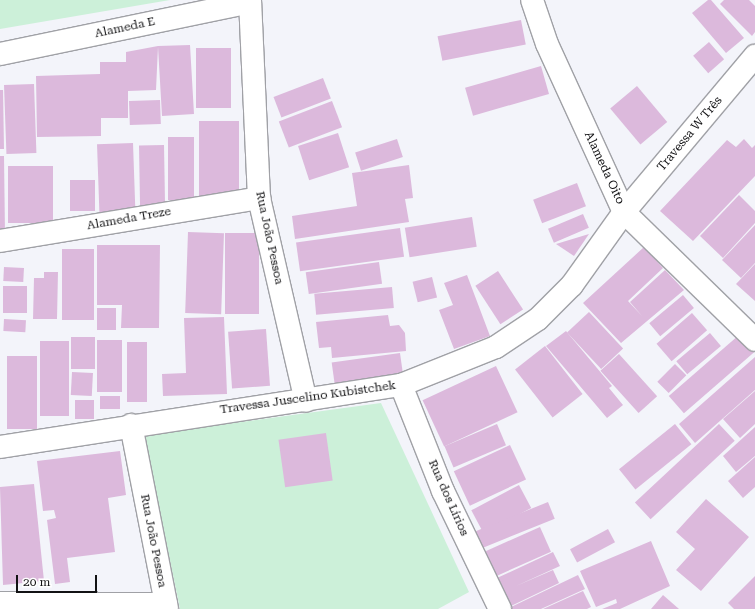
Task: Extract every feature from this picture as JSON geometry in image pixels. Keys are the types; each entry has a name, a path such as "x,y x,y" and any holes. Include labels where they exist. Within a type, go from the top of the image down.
{"street":[{"name":"Alameda Oito","path":"532,0 547,44 624,212 755,340"},
{"name":"Alameda E","path":"0,54 250,1"},
{"name":"Rua João Pessoa","path":"250,1 258,198 306,401"},
{"name":"Travessa W Três","path":"624,212 755,56"},
{"name":"Alameda Treze","path":"0,241 258,198"},
{"name":"Travessa Juscelino Kubistchek","path":"0,447 131,425 306,401 401,385 496,347 538,318 572,285 624,212"},
{"name":"Rua dos Lírios","path":"401,385 443,491 500,609"},
{"name":"Rua João Pessoa","path":"131,425 166,607"},
{"path":"0,603 166,607"}],"green space":[{"path":"0,0 170,0 0,29"},
{"path":"381,403 469,592 438,609 180,609 144,435"}],"building":[{"path":"708,0 711,0 744,38 726,53 692,13"},
{"path":"724,0 749,0 755,6 755,32 752,36 720,4"},
{"path":"521,20 526,45 442,61 438,36"},
{"path":"709,42 724,59 708,73 693,56"},
{"path":"190,45 194,114 162,116 158,47 156,90 128,91 128,118 101,118 101,136 37,137 36,76 100,74 100,62 126,62 126,52 158,46"},
{"path":"196,48 231,48 231,108 196,108"},
{"path":"541,66 549,94 473,116 465,88"},
{"path":"323,78 331,99 281,118 274,97"},
{"path":"34,84 36,153 6,154 4,85"},
{"path":"637,86 667,122 640,145 610,108"},
{"path":"0,90 3,90 4,149 0,149"},
{"path":"160,100 161,124 130,125 129,101"},
{"path":"332,101 342,127 289,148 279,121"},
{"path":"199,121 239,121 239,197 199,197"},
{"path":"338,133 349,167 309,180 298,146"},
{"path":"168,137 194,137 194,200 168,200"},
{"path":"397,139 403,157 361,171 355,153"},
{"path":"744,139 752,148 755,145 755,176 693,241 660,211 727,140 736,147"},
{"path":"133,143 135,213 99,214 97,144"},
{"path":"139,145 164,145 165,209 140,209"},
{"path":"0,156 4,156 5,235 0,235"},
{"path":"409,165 413,198 405,199 409,222 295,239 292,216 357,206 352,173"},
{"path":"8,166 53,166 53,223 8,223"},
{"path":"70,180 95,180 95,211 70,211"},
{"path":"577,183 586,206 542,223 533,200"},
{"path":"739,195 755,211 755,223 723,258 700,236"},
{"path":"583,214 589,228 554,243 548,229"},
{"path":"472,217 477,247 410,257 405,228"},
{"path":"755,225 755,263 741,278 722,260"},
{"path":"400,228 404,257 300,271 296,243"},
{"path":"188,232 224,233 221,314 185,313"},
{"path":"225,233 259,233 259,314 225,314"},
{"path":"589,234 574,256 556,244"},
{"path":"97,245 160,245 159,328 121,328 122,305 97,305"},
{"path":"644,247 663,268 628,301 642,316 630,302 665,270 684,290 621,343 583,303"},
{"path":"62,249 94,249 94,320 62,320"},
{"path":"379,262 382,284 309,294 306,272"},
{"path":"755,264 755,301 736,284"},
{"path":"4,267 24,268 23,282 3,281"},
{"path":"498,271 523,310 500,324 475,286"},
{"path":"44,272 58,272 57,319 33,319 34,278 44,278"},
{"path":"467,275 490,336 454,349 439,310 453,305 444,283"},
{"path":"432,277 437,297 418,302 413,282"},
{"path":"3,286 27,286 27,313 3,313"},
{"path":"392,287 394,308 316,315 314,294"},
{"path":"683,295 694,308 660,336 649,323"},
{"path":"97,308 116,308 116,330 97,330"},
{"path":"589,312 623,349 601,369 567,332"},
{"path":"692,313 707,330 672,361 657,344"},
{"path":"388,315 390,326 399,325 405,333 406,351 332,358 331,347 319,348 316,322"},
{"path":"224,317 227,394 163,396 162,374 186,373 184,318"},
{"path":"4,319 26,320 25,332 3,331"},
{"path":"266,329 270,386 232,389 228,332"},
{"path":"566,331 612,386 609,388 623,405 607,418 546,346"},
{"path":"710,333 721,346 687,374 676,361"},
{"path":"739,335 754,352 684,413 669,396"},
{"path":"71,337 95,337 95,369 71,369"},
{"path":"97,340 122,340 122,392 97,392"},
{"path":"40,341 69,341 69,416 40,416"},
{"path":"127,342 147,342 147,402 127,402"},
{"path":"545,346 583,394 553,417 515,369"},
{"path":"400,353 403,375 335,384 332,363"},
{"path":"619,354 657,396 639,413 600,371"},
{"path":"7,356 37,356 37,429 7,429"},
{"path":"755,357 755,390 695,443 679,424"},
{"path":"675,364 686,375 669,393 657,382"},
{"path":"496,366 518,412 444,446 423,400"},
{"path":"72,372 93,373 92,396 71,395"},
{"path":"755,391 755,424 740,438 723,419"},
{"path":"100,396 120,396 120,409 100,409"},
{"path":"75,400 94,400 94,419 75,419"},
{"path":"497,424 506,445 454,467 445,446"},
{"path":"675,424 691,444 635,490 619,469"},
{"path":"719,424 735,441 651,519 635,502"},
{"path":"755,427 755,456 736,472 723,456"},
{"path":"326,433 333,481 285,487 278,440"},
{"path":"510,445 526,479 470,506 454,471"},
{"path":"120,451 126,495 108,498 115,552 67,558 70,582 55,584 47,520 56,518 54,510 43,511 37,461"},
{"path":"755,457 755,487 743,498 728,481"},
{"path":"34,484 44,581 3,585 0,487"},
{"path":"519,485 531,508 484,533 471,510"},
{"path":"706,499 749,537 701,591 676,570 695,549 676,532"},
{"path":"548,502 555,519 482,548 476,531"},
{"path":"540,527 551,552 494,577 483,552"},
{"path":"608,529 615,542 577,562 570,549"},
{"path":"651,541 670,586 620,609 602,609 617,603 616,599 596,607 580,571"},
{"path":"553,552 560,566 516,586 553,570 559,583 511,606 497,578"},
{"path":"578,575 585,589 541,609 512,609 511,607"},
{"path":"755,576 755,609 734,609 728,603"},
{"path":"583,591 591,607 587,609 543,609"},
{"path":"663,595 679,609 651,609"}]}
